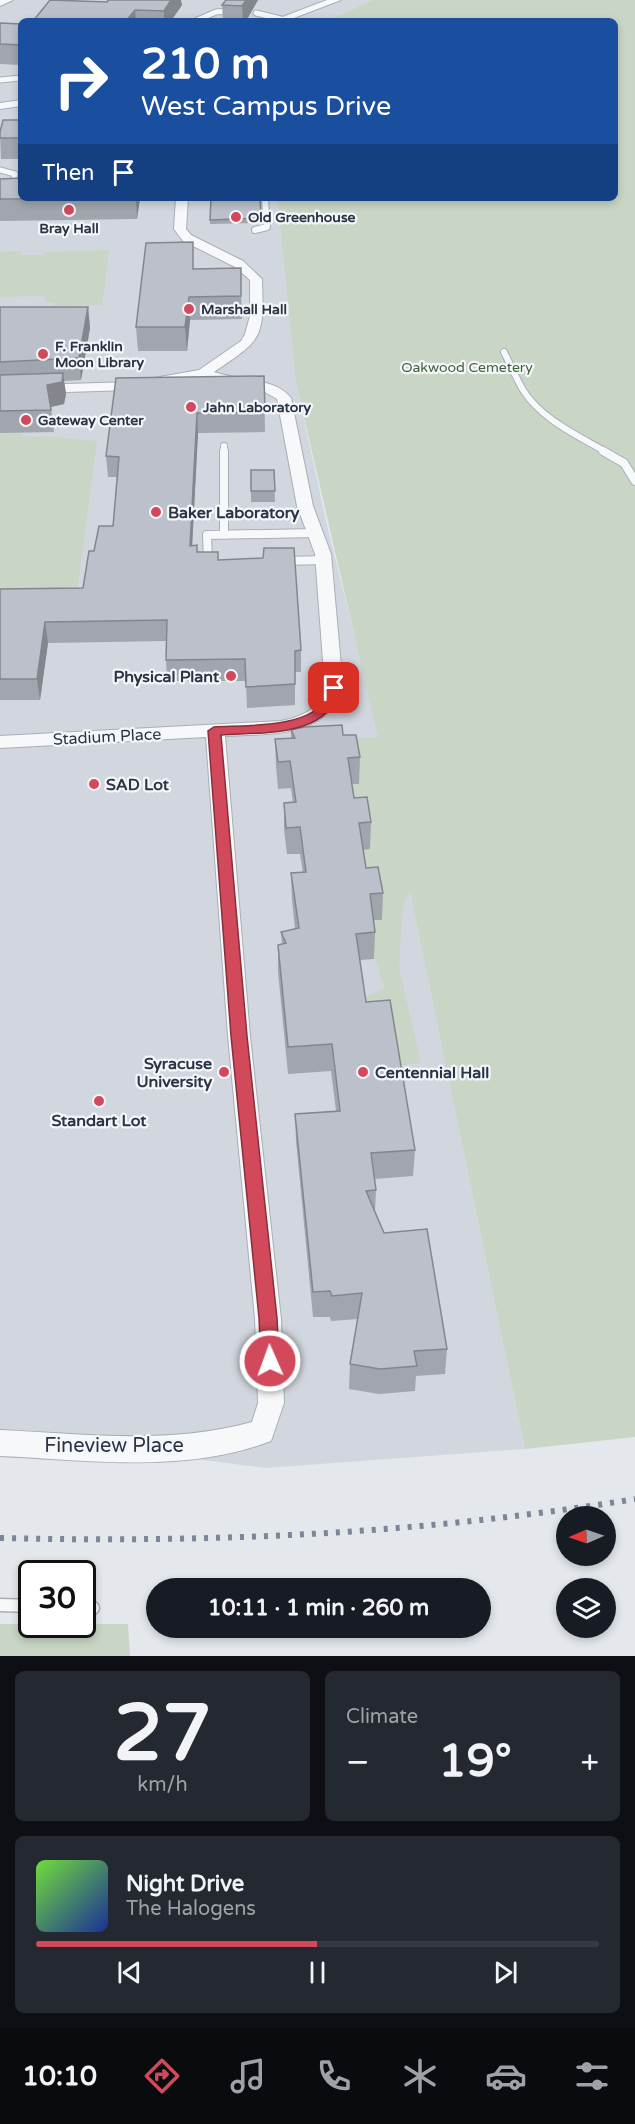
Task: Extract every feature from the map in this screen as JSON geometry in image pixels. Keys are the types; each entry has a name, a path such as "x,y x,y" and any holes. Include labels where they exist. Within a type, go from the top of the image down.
{"street":[{"path":"0,3 8,0"},
{"path":"285,18 336,0"},
{"path":"0,106 18,103"},
{"path":"0,390 132,386 203,373 246,344 252,334 257,316 256,279 239,264 187,238 180,229 182,201"},
{"path":"203,373 232,383 263,386 278,392 284,398 305,506 324,560"},
{"name":"Stadium Place","path":"0,742 280,727 301,723 320,714 332,700 334,688 324,560"},
{"name":"Fineview Place","path":"0,1443 145,1449 233,1442 262,1432 271,1403 268,1318 239,1036 214,731"}],"lane":[{"path":"202,18 216,12 227,11"},
{"path":"256,12 273,18"},
{"path":"0,80 18,78"},
{"path":"0,170 15,174 10,195"},
{"path":"255,230 267,227 265,201"},
{"path":"504,352 524,391 538,408 624,463 635,481"},
{"path":"224,446 224,535"},
{"path":"219,561 207,562 207,535 315,533"},
{"path":"278,561 324,560"},
{"path":"0,1605 18,1606"}],"shaded area":[{"name":"Syracuse University","path":"0,0 372,0 333,18 18,18 18,201 277,201 296,383 327,525 373,710 525,1449 265,1468 0,1434"}],"green space":[{"name":"Oakwood Cemetery","path":"372,0 635,0 635,1437 525,1449 410,891 405,900 402,915 399,968 421,1063 395,1066 361,1000 385,988 379,974 380,968 374,959 353,825 336,740 378,737 296,383 277,201 618,201 618,18 333,18"},
{"path":"109,250 102,305 54,306 54,303 45,302 45,296 0,297 0,252 21,251 21,255 44,255 45,252"},
{"path":"22,432 22,437 43,436 97,441 76,600 0,606 0,433"},
{"path":"0,1624 18,1624 18,1638 96,1638 96,1624 128,1624 130,1656 0,1656"}],"building":[{"path":"50,0 107,2 108,0 171,0 164,11 135,10 128,18 35,18"},
{"path":"226,0 246,0 242,6 222,5"},
{"path":"0,23 18,24 18,45 0,44"},
{"path":"3,120 18,120 18,138 0,138"},
{"path":"18,178 18,199 0,199 0,179"},
{"name":"Old Greenhouse","path":"211,201 260,201 261,218 210,220"},
{"path":"193,242 193,269 241,268 241,296 189,297 185,327 136,327 146,243"},
{"path":"0,307 88,307 79,358 0,362"},
{"path":"63,373 62,382 47,385 51,410 0,411 0,375"},
{"path":"264,376 265,412 197,413 190,546 197,545 197,552 218,552 218,560 263,558 264,548 294,548 301,650 295,651 295,684 246,687 245,659 166,660 167,620 45,622 37,679 0,679 0,589 83,588 89,551 94,551 99,526 113,526 119,457 106,456 116,378"},
{"path":"251,470 274,470 275,491 251,491"},
{"name":"Centennial Hall","path":"342,725 343,735 356,735 360,757 348,758 354,798 367,797 371,822 359,823 366,868 378,867 383,893 370,894 375,932 356,934 366,1002 390,1000 415,1150 371,1153 376,1190 366,1191 384,1233 427,1229 447,1349 414,1351 417,1366 380,1369 350,1364 362,1293 332,1296 330,1291 313,1292 295,1114 340,1111 332,1044 288,1047 278,945 286,943 281,932 299,928 291,873 306,872 300,827 286,828 284,803 296,802 290,761 278,762 275,739 295,738 291,730 304,727"}],"railway":[{"path":"0,1538 161,1539 318,1534 476,1521 635,1499"}],"place":[{"name":"Bray Hall","path":"69,210"},
{"name":"Old Greenhouse","path":"236,217"},
{"name":"Marshall Hall","path":"189,309"},
{"name":"F. Franklin Moon Library","path":"43,354"},
{"name":"Jahn Laboratory","path":"191,407"},
{"name":"Gateway Center","path":"26,420"},
{"name":"Baker Laboratory","path":"156,512"},
{"name":"Physical Plant","path":"231,676"},
{"name":"SAD Lot","path":"94,784"},
{"name":"Syracuse University","path":"224,1072"},
{"name":"Centennial Hall","path":"363,1072"},
{"name":"Standart Lot","path":"99,1101"}],"route":[{"path":"270,1361 268,1318 239,1036 214,731 280,727 301,723 320,714 332,700 334,688"}]}
